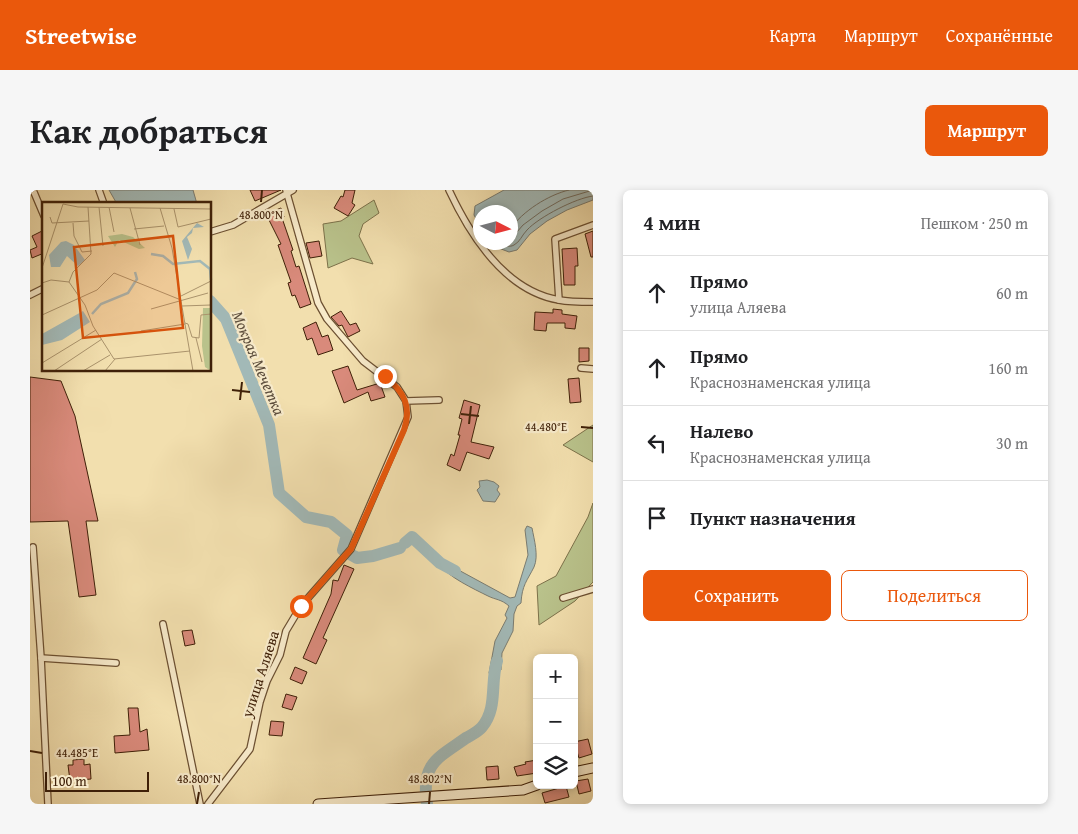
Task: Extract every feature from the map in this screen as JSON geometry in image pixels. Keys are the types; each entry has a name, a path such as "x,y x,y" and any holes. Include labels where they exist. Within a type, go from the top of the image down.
{"street":[{"path":"33,190 42,211"},
{"path":"449,190 467,224 495,262 524,286 558,300 593,302"},
{"path":"211,232 233,225 289,191 318,303 326,318 363,361 397,387 406,401 439,400"},
{"path":"558,300 555,239 593,225"},
{"path":"30,295 42,289"},
{"path":"581,368 593,369"},
{"name":"улица Аляева","path":"208,804 250,749 260,702 280,655 286,631 301,606 351,549 404,430 408,417 406,401"},
{"path":"33,548 41,658 48,804"},
{"path":"563,598 593,589"},
{"path":"163,624 200,804"},
{"path":"41,658 116,663"},
{"path":"578,771 593,768"},
{"path":"318,804 523,790 533,786"}],"green space":[{"path":"374,200 379,213 363,224 359,236 373,264 352,258 328,268 323,224 341,221"},
{"path":"593,425 593,462 563,445"},
{"path":"593,503 593,582 575,601 539,625 537,586 556,576 588,517"}],"water":[{"path":"109,190 193,190 196,202 116,202"},
{"path":"504,190 593,190 593,200 567,210 547,221 530,234 518,249 518,205 477,205"},
{"path":"487,480 499,486 497,490 500,494 495,502 483,501 477,490 480,487 479,481"},
{"path":"527,526 532,528 536,548 535,563 524,587 521,603 517,606 514,614 513,631 502,653 501,670 491,676 489,673 495,641 507,618 505,615 509,606 448,574 439,564 442,561 510,598 515,597 528,555 525,530"}],"building":[{"path":"250,190 281,190 255,201"},
{"path":"345,190 355,190 352,203 355,205 348,216 334,208 341,196 343,197"},
{"path":"281,208 296,267 299,266 311,304 300,308 295,295 292,296 288,283 291,282 278,245 281,244 266,214"},
{"path":"42,231 42,254 32,258 30,250 37,247 32,236"},
{"path":"593,231 593,257 591,257 585,234"},
{"path":"319,241 322,256 310,258 306,243"},
{"path":"577,248 578,266 575,266 575,285 564,285 562,249"},
{"path":"553,309 562,310 562,314 577,316 575,329 565,328 565,323 547,323 546,331 534,330 535,312 553,313"},
{"path":"341,311 350,325 356,323 360,331 348,337 342,325 339,326 331,317"},
{"path":"316,322 322,337 328,335 333,350 318,355 312,338 307,340 303,328"},
{"path":"579,348 589,348 589,361 579,362"},
{"path":"348,366 357,390 380,383 385,397 371,401 368,392 344,403 332,371"},
{"path":"30,377 61,381 75,416 98,521 86,521 96,595 79,597 68,521 30,522"},
{"path":"579,378 581,402 570,403 568,379"},
{"path":"464,400 480,405 471,442 494,447 489,459 467,452 460,471 447,465 451,454 454,456 460,435 458,435 462,419 459,418"},
{"path":"344,565 354,569 323,638 327,640 316,664 303,658 331,594 333,580 338,581"},
{"path":"192,630 195,644 185,646 182,631"},
{"path":"295,667 307,672 302,684 290,679"},
{"path":"286,694 297,697 292,710 282,707"},
{"path":"128,708 138,708 140,732 147,729 149,750 115,753 114,736 130,735"},
{"path":"271,721 284,722 282,736 269,735"},
{"path":"588,739 592,754 579,758 578,741"},
{"path":"84,759 84,765 90,764 91,779 70,781 68,765 73,765 73,760"},
{"path":"533,761 533,774 517,776 514,767 526,764 525,762"},
{"path":"498,766 499,779 487,780 486,767"},
{"path":"588,779 591,791 579,794 578,781"},
{"path":"556,789 567,789 569,797 545,803 542,793"}],"waterway":[{"name":"Мокрая Мечетка","path":"211,302 226,319 269,425 279,493 306,517 331,522 347,535 343,550 357,558 373,556 400,548"},
{"name":"Мокрая Мечетка","path":"405,543 412,537 440,563 455,571"},
{"name":"Мокрая Мечетка","path":"427,804 426,780 433,764 446,752 479,730 487,720 492,704 497,661"}],"route":[{"path":"301,606 351,549 404,430 408,417 406,401 397,387 385,376"}]}
